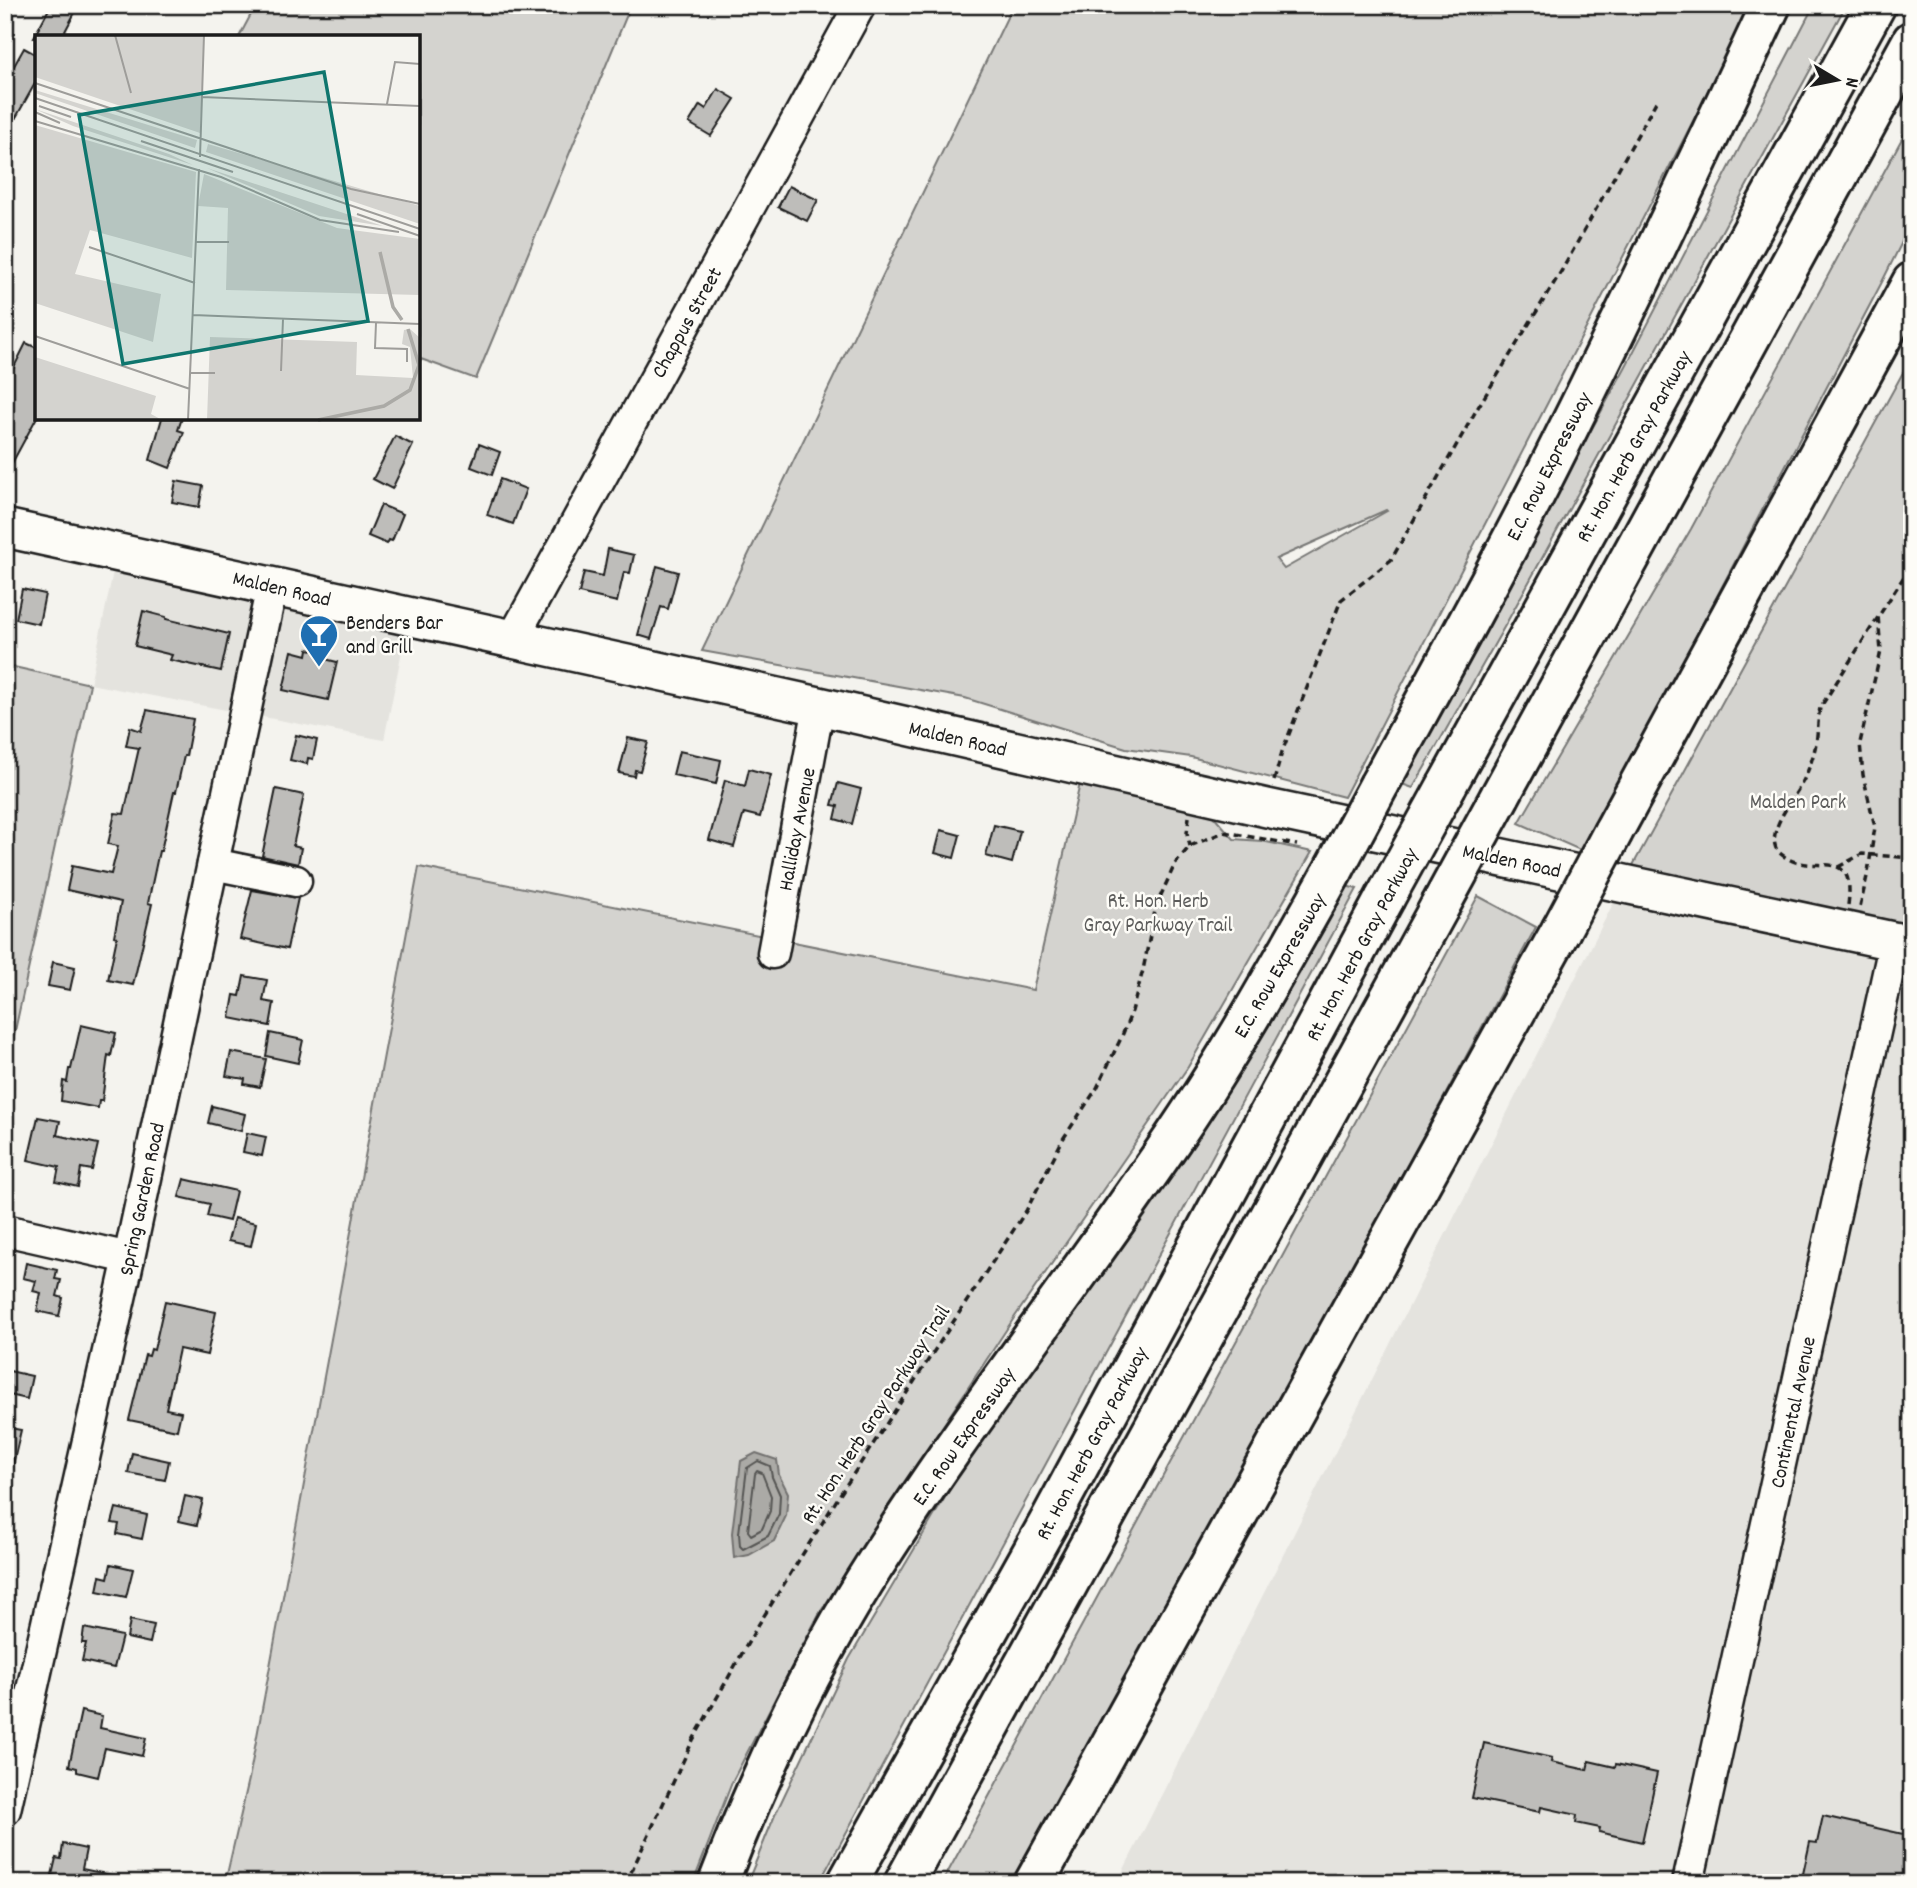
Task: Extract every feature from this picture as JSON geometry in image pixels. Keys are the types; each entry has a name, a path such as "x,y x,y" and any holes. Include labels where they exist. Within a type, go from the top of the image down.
{"highway":[{"name":"E.C. Row Expressway","path":"718,1883 783,1730 816,1665 863,1584 945,1460 1178,1132 1239,1036 1334,869 1563,440 1673,215 1771,5"},
{"path":"1673,215 1735,121 1797,5"},
{"name":"Rt. Hon. Herb Gray Parkway","path":"847,1883 1049,1522 1385,898 1876,5"},
{"path":"904,1883 1912,41"},
{"path":"1886,331 1912,265"},
{"path":"1034,1883 1561,930 1912,282"}],"main road":[{"name":"Malden Road","path":"5,528 820,706 1267,808 1903,943"}],"street":[{"name":"Chappus Street","path":"512,640 860,5"},
{"name":"Spring Garden Road","path":"5,1810 129,1258 272,586"},
{"name":"Halliday Avenue","path":"773,953 820,706"},
{"path":"213,864 296,881"},
{"name":"Continental Avenue","path":"1688,1883 1903,943"},
{"path":"5,1230 129,1258"}],"path":[{"path":"1267,808 1282,752 1341,600 1391,560 1477,409 1562,270 1657,100"},
{"path":"1848,907 1850,885 1845,873 1829,864 1795,863 1777,851 1776,832 1808,768 1816,744 1820,708 1912,564"},
{"path":"1858,918 1875,827 1863,775 1860,743 1881,651 1878,616"},
{"name":"Rt. Hon. Herb Gray Parkway Trail","path":"626,1883 692,1740 757,1627 841,1493 1026,1211 1063,1139 1097,1088 1122,1036 1138,993 1160,894 1175,864 1190,846"},
{"path":"1838,867 1862,854 1912,858"}],"shaded area":[{"path":"117,552 409,616 384,740 90,684"},
{"path":"1626,878 1912,941 1912,1883 1117,1883"}],"green space":[{"path":"256,5 631,5 476,379 420,359 420,35 240,35"},
{"path":"1013,5 1749,5 1705,98 1344,797 1191,757 1126,748 965,698 702,651","holes":["1387,511 1284,569 1276,559"]},
{"path":"1814,5 1846,5 1413,788 1399,783 1626,366"},
{"path":"1912,120 1912,222 1673,680 1580,850 1519,823 1691,529"},
{"name":"Malden Park","path":"1912,356 1912,941 1626,878"},
{"path":"5,665 90,684 5,1077"},
{"path":"1084,766 1192,791 1234,839 1262,841 1312,852 1188,1067 1014,1318 819,1614 733,1780 693,1883 225,1883 249,1779 419,867 1033,990"},
{"path":"1338,884 1357,889 819,1883 747,1883 775,1815 849,1659 988,1425"},
{"path":"1478,896 1536,927 1223,1506 1016,1883 942,1883"}],"water":[{"path":"756,1453 777,1460 779,1475 788,1493 786,1516 774,1541 749,1555 734,1558 732,1533 741,1461"}],"building":[{"path":"51,5 79,5 63,35 35,35"},
{"path":"24,48 35,54 35,84 5,137 5,82"},
{"path":"718,89 735,99 711,136 689,123 700,105 706,109"},
{"path":"789,186 818,200 807,221 778,207"},
{"path":"26,343 35,347 35,420 5,476 5,385"},
{"path":"161,420 181,420 178,430 184,432 170,468 150,460"},
{"path":"395,436 413,445 392,489 373,479"},
{"path":"479,444 500,452 492,475 471,467"},
{"path":"500,479 526,489 513,524 487,515"},
{"path":"176,481 203,486 199,507 172,502"},
{"path":"381,505 403,514 392,541 389,540 387,544 368,536"},
{"path":"608,549 634,555 630,573 624,572 617,602 579,593 584,572 603,576"},
{"path":"657,566 678,572 668,609 661,607 651,639 638,635"},
{"path":"22,589 45,594 39,624 16,619"},
{"path":"143,611 229,634 221,671 170,660 172,655 135,646"},
{"path":"308,649 322,652 321,658 337,662 328,700 283,690 292,651 307,655"},
{"path":"147,710 193,719 186,756 159,851 148,903 152,904 133,985 108,980 121,902 67,890 72,866 111,874 118,846 108,844 115,813 124,814 139,748 126,746 130,727 141,731"},
{"path":"296,735 317,740 313,759 308,758 307,764 290,760"},
{"path":"628,738 648,742 640,771 635,770 634,776 619,773"},
{"path":"679,751 721,760 716,784 673,775"},
{"path":"749,769 771,775 760,817 744,813 734,847 709,840 725,780 745,786"},
{"path":"838,783 861,789 852,824 835,819 838,806 832,805"},
{"path":"276,789 304,795 293,846 301,848 298,864 262,856"},
{"path":"994,825 1020,831 1012,863 986,856"},
{"path":"941,830 960,835 954,858 935,853"},
{"path":"252,890 298,898 287,949 240,939"},
{"path":"53,962 75,967 70,990 48,986"},
{"path":"244,976 267,980 263,1001 274,1003 270,1026 230,1018 234,995 240,996"},
{"path":"81,1025 116,1033 111,1056 108,1055 102,1101 99,1101 98,1108 61,1101 63,1081 67,1082"},
{"path":"270,1033 303,1040 298,1063 266,1056"},
{"path":"231,1052 266,1059 260,1087 244,1084 245,1079 226,1076"},
{"path":"212,1106 245,1114 241,1131 208,1123"},
{"path":"38,1117 60,1121 57,1135 98,1144 92,1170 81,1168 78,1187 56,1182 59,1167 28,1160"},
{"path":"247,1133 266,1137 262,1156 243,1152"},
{"path":"184,1179 236,1191 229,1221 207,1216 210,1204 179,1197"},
{"path":"234,1218 256,1223 251,1246 228,1241"},
{"path":"26,1263 57,1270 55,1279 61,1280 57,1296 63,1298 59,1316 37,1311 41,1293 33,1291 36,1281 23,1278"},
{"path":"165,1301 216,1312 207,1355 179,1349 166,1409 181,1412 177,1430 129,1420 145,1355 149,1356 151,1349 154,1350"},
{"path":"5,1370 32,1376 27,1399 5,1394"},
{"path":"5,1427 21,1430 11,1473 5,1472"},
{"path":"132,1453 169,1461 165,1480 128,1473"},
{"path":"185,1496 203,1500 197,1525 179,1521"},
{"path":"116,1508 147,1515 142,1539 117,1534 119,1524 112,1523"},
{"path":"111,1564 133,1569 126,1597 97,1591 100,1576 108,1578"},
{"path":"130,1620 154,1625 150,1643 127,1638"},
{"path":"84,1628 122,1636 114,1668 82,1661 86,1643 82,1643"},
{"path":"81,1711 102,1716 100,1728 146,1738 142,1756 105,1748 98,1777 77,1772 77,1768 69,1766"},
{"path":"1484,1743 1552,1758 1551,1762 1587,1770 1589,1761 1657,1773 1642,1842 1599,1832 1600,1828 1576,1823 1577,1815 1541,1807 1540,1812 1472,1798"},
{"path":"1823,1816 1912,1836 1912,1883 1801,1883 1810,1842 1817,1843"},
{"path":"63,1844 86,1849 82,1869 116,1876 115,1883 77,1883 52,1875 56,1858 61,1859"}],"place":[{"name":"Benders Bar and Grill","path":"319,668"}]}
